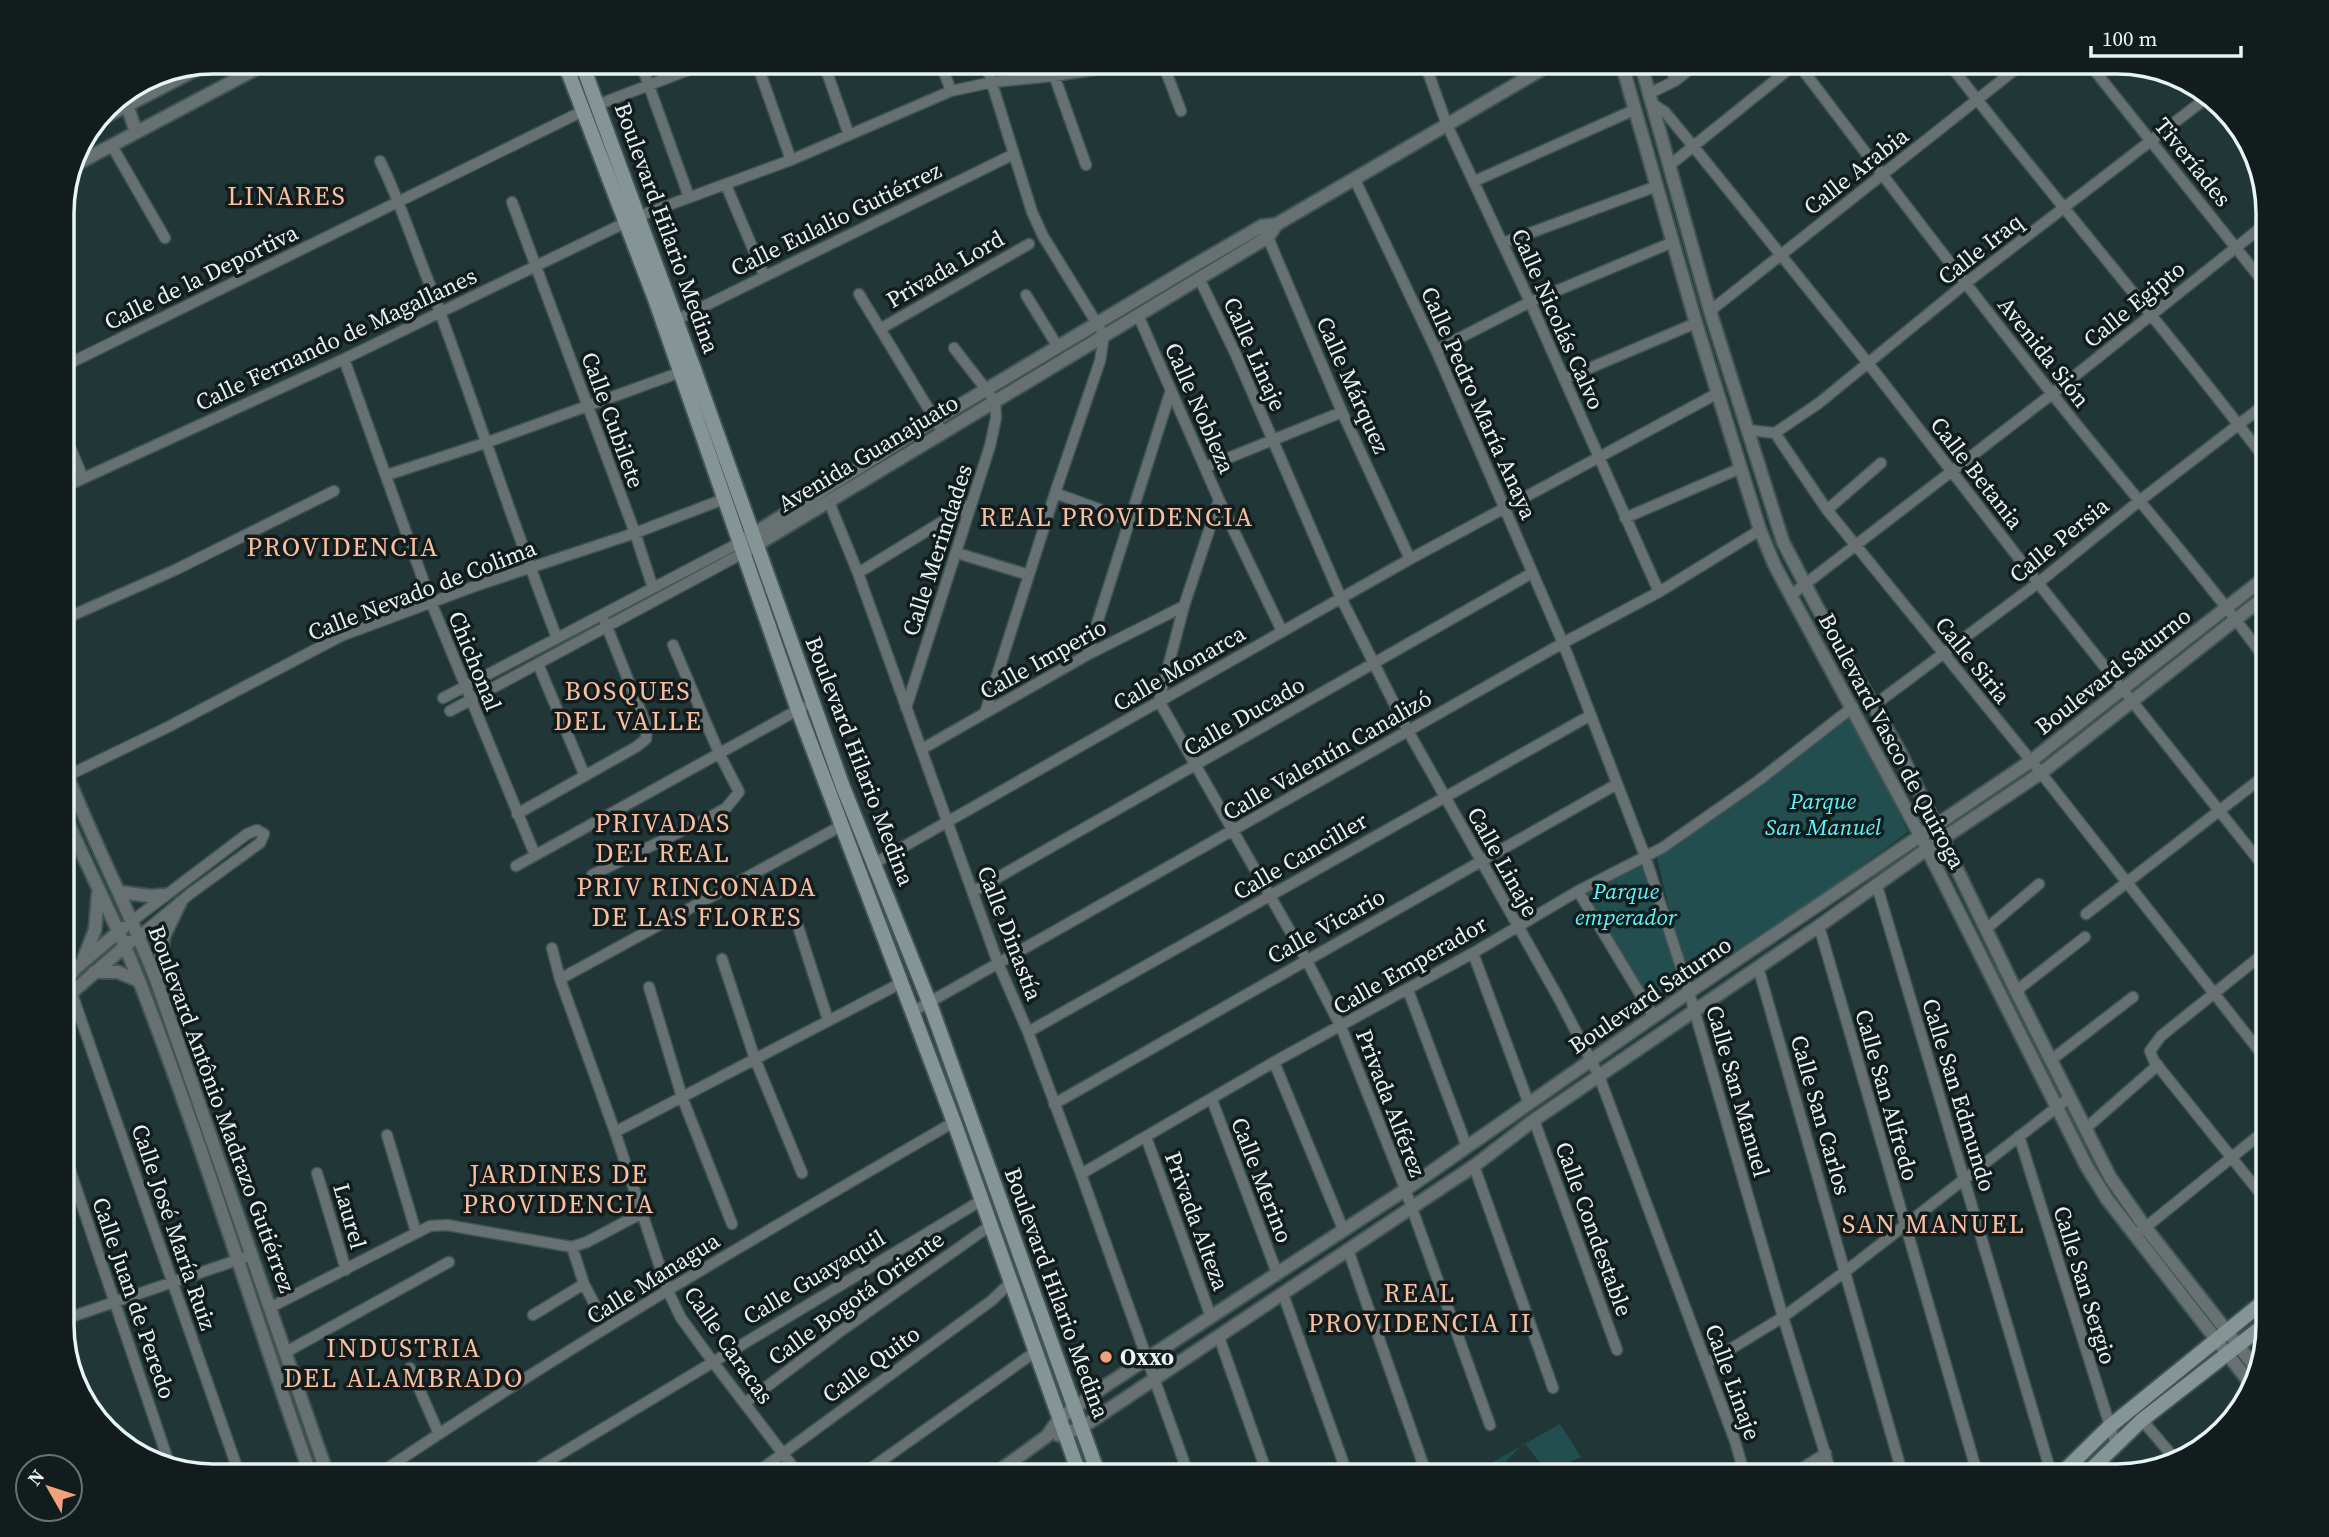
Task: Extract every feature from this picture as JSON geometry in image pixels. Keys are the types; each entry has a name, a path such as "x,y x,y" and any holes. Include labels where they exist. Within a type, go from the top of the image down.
{"main road":[{"name":"Boulevard Hilario Medina","path":"569,74 676,320 813,703 873,864 930,1004 1094,1464"},
{"name":"Boulevard Hilario Medina","path":"586,74 681,372 762,608 841,826 954,1122 1076,1464"},
{"path":"762,608 776,602"},
{"path":"2071,1464 2109,1427 2256,1307"},
{"path":"2096,1464 2142,1420 2255,1332"}],"street":[{"path":"84,160 246,74"},
{"path":"645,74 689,197"},
{"path":"597,105 676,74"},
{"path":"761,74 791,160"},
{"path":"828,74 849,135"},
{"path":"945,74 951,91"},
{"path":"985,713 1100,361 1101,328 1043,236 1032,212 990,74"},
{"name":"Calle Fernando de Magallanes","path":"74,482 344,359 632,219 791,160 951,91 993,82 1067,74"},
{"path":"1167,74 1181,111"},
{"name":"Calle Nicolás Calvo","path":"1429,74 1447,125 1530,302 1658,592"},
{"name":"Avenida Guanajuato","path":"755,539 829,502 995,401 1101,328 1534,74"},
{"name":"Boulevard Vasco de Quiroga","path":"1624,74 1696,323 1760,530 1791,595 1920,835 2092,1175 2107,1199 2141,1231"},
{"name":"Boulevard Vasco de Quiroga","path":"1643,74 1710,311 1783,542 1900,752 2110,1177 2141,1231 2232,1349 2246,1375"},
{"path":"1673,74 1675,81"},
{"path":"1649,98 1684,74"},
{"path":"1670,165 1782,74"},
{"name":"Avenida Sión","path":"1806,74 2052,394 2138,502 2228,608 2256,646"},
{"path":"1957,74 2256,447"},
{"name":"Calle Arabia","path":"1710,311 2010,74"},
{"name":"Tiveríades","path":"2097,74 2256,273"},
{"path":"1054,76 1086,165"},
{"path":"136,132 127,105 182,77"},
{"name":"Calle Betania","path":"1649,98 1665,112 1868,363 2132,703 2256,857"},
{"name":"Calle Iraq","path":"1775,433 1819,404 1966,283 2201,102"},
{"path":"1475,181 1634,110"},
{"name":"Calle de la Deportiva","path":"74,361 583,111"},
{"path":"112,146 165,238"},
{"name":"Calle Eulalio Gutiérrez","path":"676,320 1014,154"},
{"path":"380,161 488,442 530,568 557,638"},
{"name":"Calle Pedro María Anaya","path":"1355,180 1436,349 1563,643"},
{"path":"726,185 764,275"},
{"path":"1503,243 1657,186"},
{"name":"Calle Cubilete","path":"512,202 653,588"},
{"name":"Avenida Guanajuato","path":"450,711 608,627 741,548 935,419 1058,348 1138,314 1199,278 1265,231"},
{"name":"Calle Márquez","path":"1265,231 1342,412 1410,559"},
{"name":"Calle Egipto","path":"1791,595 2152,316 2256,231"},
{"path":"1436,349 1530,302 1673,242"},
{"name":"Privada Lord","path":"880,329 1029,244"},
{"name":"Calle Linaje","path":"1199,278 1236,355 1341,598 1408,731 1599,1076 1741,1464"},
{"path":"859,294 942,431"},
{"path":"1026,295 1058,348"},
{"name":"Calle Nobleza","path":"1138,314 1219,500 1282,631"},
{"path":"1564,379 1696,323"},
{"path":"954,348 995,401"},
{"name":"Chichonal","path":"344,359 431,602 535,855"},
{"path":"387,475 488,442 681,372"},
{"path":"1087,655 1171,390"},
{"name":"Calle Monarca","path":"873,864 1410,559 1718,393"},
{"name":"Calle Merindades","path":"906,709 990,446 996,418 995,401"},
{"path":"1206,467 1342,412"},
{"name":"Calle Persia","path":"1873,706 2038,583 2256,412"},
{"path":"1747,430 1775,433"},
{"name":"Calle Siria","path":"1775,433 1827,510 2041,773 2256,1047"},
{"path":"74,457 83,478"},
{"path":"1827,510 1881,463"},
{"path":"1625,517 1741,468"},
{"path":"74,615 175,570 334,491"},
{"path":"1055,493 1129,520"},
{"name":"Calle Nevado de Colima","path":"74,773 168,727 341,636 724,499"},
{"path":"1159,701 1184,606 1219,500"},
{"name":"Calle Dinastía","path":"829,502 858,573 998,963 1028,1032 1081,1174 1185,1464"},
{"path":"858,573 971,504"},
{"name":"Calle Valentín Canalizó","path":"912,1012 1563,643 1658,592 1760,530"},
{"name":"Avenida Guanajuato","path":"443,698 653,588 741,548"},
{"path":"957,553 1029,575"},
{"name":"Calle Ducado","path":"974,891 1532,573"},
{"name":"Boulevard Saturno","path":"1008,1464 1047,1436 1059,1419 1074,1408 1343,1229 1405,1191 1689,992 2031,761 2256,585"},
{"name":"Boulevard Saturno","path":"1047,1436 1066,1434 1081,1428 1474,1166 1534,1120 2041,773 2256,603"},
{"name":"Calle Imperio","path":"922,749 1087,655 1184,606"},
{"path":"517,814 636,747 648,734 602,615"},
{"name":"Calle San Manuel","path":"1563,643 1645,856 1689,992 1783,1317 1829,1464"},
{"path":"592,875 712,816 734,801 739,792 719,753 673,645"},
{"path":"538,664 585,776"},
{"name":"Privada Alférez","path":"1159,701 1342,1027 1490,1425"},
{"path":"516,866 813,703"},
{"name":"Calle Emperador","path":"1081,1174 1578,891 1684,834 1853,707"},
{"name":"Calle Canciller","path":"1028,1032 1591,715"},
{"path":"2086,914 2256,783"},
{"name":"Calle Vicario","path":"1054,1104 1617,784"},
{"name":"Boulevard Antônio Madrazo Gutiérrez","path":"74,792 157,982 324,1464"},
{"path":"560,979 841,826"},
{"path":"74,986 260,843 264,837 262,832 257,830 247,834 117,932 81,964"},
{"name":"Boulevard Antônio Madrazo Gutiérrez","path":"74,838 139,981 231,1238 306,1464"},
{"path":"1986,929 2039,884"},
{"name":"Calle San Edmundo","path":"1877,886 2048,1464"},
{"path":"74,976 95,930 98,890"},
{"path":"1578,891 1654,1017"},
{"path":"119,892 165,895"},
{"path":"157,982 163,936 180,903"},
{"path":"795,917 828,1020"},
{"name":"Calle San Alfredo","path":"1819,926 1974,1464"},
{"path":"2016,991 2085,937"},
{"name":"Calle Caracas","path":"552,948 560,979 668,1291 681,1318 792,1464"},
{"path":"1473,953 1529,1104"},
{"path":"722,959 755,1059 802,1173"},
{"path":"2256,959 2161,1036 2150,1051 2158,1065 2256,1188"},
{"name":"Calle San Carlos","path":"1758,967 1900,1464"},
{"path":"94,972 118,972 139,981"},
{"path":"615,1132 901,983"},
{"path":"649,987 682,1097 732,1224"},
{"path":"1408,990 1467,1147"},
{"path":"2051,1060 2133,997"},
{"name":"Calle José María Ruiz","path":"74,1016 173,1282 236,1464"},
{"path":"1275,1062 1343,1229"},
{"path":"2085,1129 2158,1065"},
{"path":"1706,1364 1783,1317 1846,1271 2070,1097"},
{"name":"Calle Merino","path":"1212,1100 1277,1273"},
{"name":"Calle Condestable","path":"1534,1120 1617,1350"},
{"name":"Calle Managua","path":"394,1464 668,1291 954,1122"},
{"path":"387,1135 416,1232"},
{"name":"Calle San Sergio","path":"2019,1136 2116,1445"},
{"name":"Privada Alteza","path":"1146,1137 1211,1317"},
{"path":"2141,1231 2256,1137"},
{"path":"1474,1166 1553,1388"},
{"name":"Laurel","path":"317,1173 346,1270"},
{"name":"Calle Juan de Peredo","path":"74,1182 166,1455"},
{"name":"Calle Guayaquil","path":"543,1464 982,1199"},
{"path":"271,1307 430,1226 447,1225 572,1247 642,1213"},
{"name":"Calle Bogotá Oriente","path":"745,1403 838,1333 991,1225"},
{"path":"572,1247 584,1284 597,1309"},
{"path":"1348,1250 1423,1464"},
{"path":"74,1316 252,1255"},
{"path":"286,1352 449,1262"},
{"name":"Calle Quito","path":"768,1464 991,1301 1011,1282"},
{"path":"533,1315 584,1284"},
{"path":"1283,1294 1344,1464"},
{"path":"1219,1338 1264,1464"},
{"name":"Boulevard Vasco de Quiroga","path":"2232,1349 2250,1363"},
{"path":"877,1464 1035,1352"},
{"path":"410,1368 439,1434"},
{"path":"2142,1420 2170,1453"},
{"path":"1809,1464 1826,1453"}],"green space":[{"name":"Parque San Manuel","path":"1851,713 1908,832 1654,1017 1578,891 1645,856 1686,979 1657,858"},
{"path":"1560,1424 1581,1457 1564,1464 1542,1464 1525,1444"},
{"path":"1521,1446 1504,1464 1489,1464"}],"place":[{"name":"Oxxo","path":"1106,1357"}],"district":[{"name":"LINARES","path":"287,196"},
{"name":"REAL PROVIDENCIA","path":"1117,517"},
{"name":"PROVIDENCIA","path":"343,547"},
{"name":"BOSQUES DEL VALLE","path":"628,706"},
{"name":"PRIVADAS DEL REAL","path":"663,838"},
{"name":"PRIV RINCONADA DE LAS FLORES","path":"697,902"},
{"name":"JARDINES DE PROVIDENCIA","path":"559,1189"},
{"name":"SAN MANUEL","path":"1934,1224"},
{"name":"REAL PROVIDENCIA II","path":"1420,1308"},
{"name":"INDUSTRIA DEL ALAMBRADO","path":"404,1363"}],"park label":[{"name":"Parque emperador","path":"1626,904"}]}
